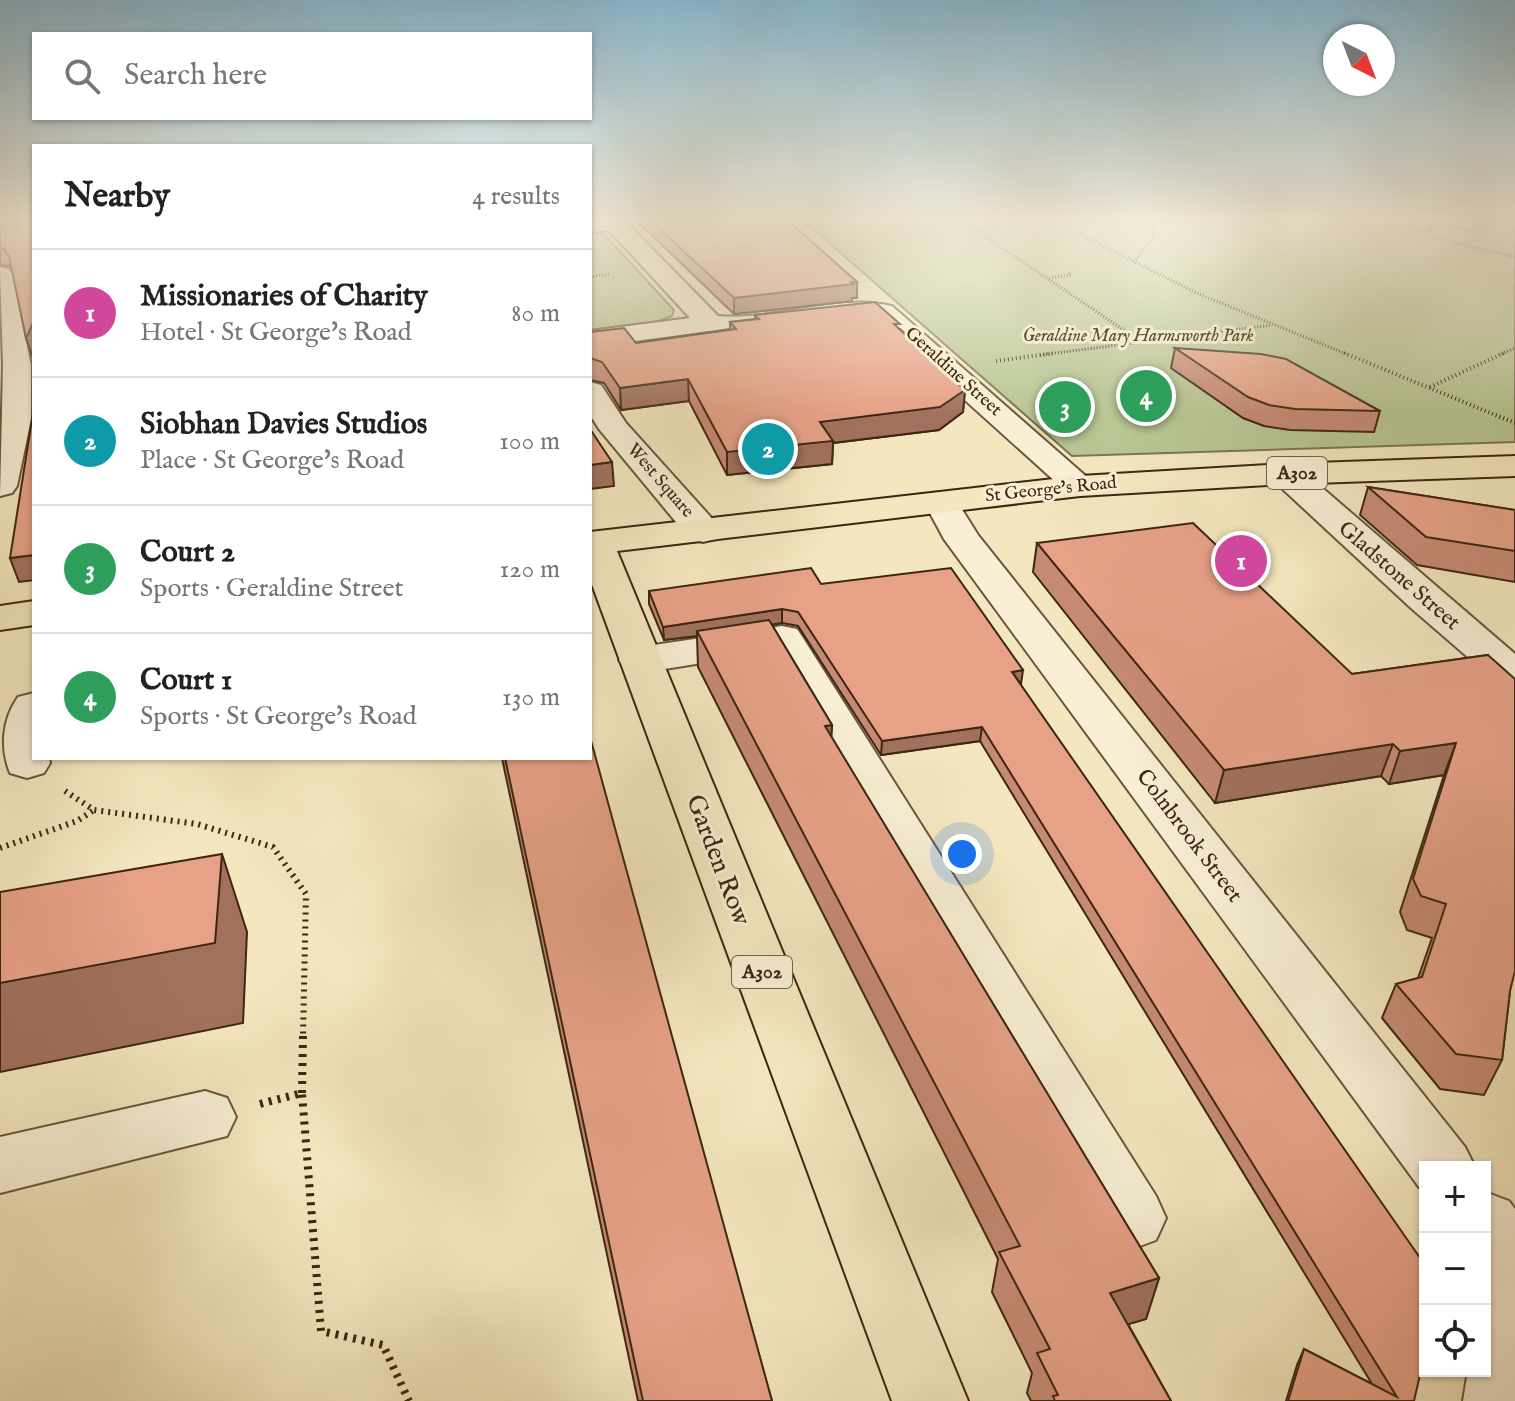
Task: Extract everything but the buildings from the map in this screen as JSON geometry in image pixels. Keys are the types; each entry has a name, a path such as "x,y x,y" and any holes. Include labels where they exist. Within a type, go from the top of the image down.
{"main road":[{"name":"St George's Road","path":"592,543 1080,486 1286,474 1515,466"},
{"name":"Garden Row","path":"592,543 930,1401"},
{"path":"0,618 32,613"}],"street":[{"path":"673,284 710,323"},
{"path":"0,486 15,419 17,365 10,294"},
{"name":"Geraldine Street","path":"710,323 743,326 874,300 1080,486"},
{"path":"592,339 710,323"},
{"name":"West Square","path":"592,398 602,431 703,531"},
{"name":"Gladstone Street","path":"1286,474 1425,600 1515,676"},
{"name":"Colnbrook Street","path":"941,502 962,539 1437,1161"},
{"path":"640,660 782,638 1132,1218"},
{"path":"27,763 22,742 32,712"},
{"path":"0,1165 205,1117"},
{"path":"1491,1231 1515,1263"},
{"path":"1501,1401 1515,1305"}],"path":[{"path":"1057,284 1141,341"},
{"path":"1179,284 1515,423"},
{"path":"948,367 1276,325"},
{"path":"1430,387 1515,348"},
{"path":"27,763 94,810 197,824 273,847 306,894 302,1093 321,1331 383,1345 409,1401"},
{"path":"0,848 77,821 94,810"},
{"path":"205,1117 302,1093"}],"green space":[{"path":"592,284 650,284 674,310 672,316 659,321 592,330"},
{"name":"Geraldine Mary Harmsworth Park","path":"876,284 1515,284 1515,442 1072,456"}],"place":[{"name":"Court 1","path":"1146,396"},
{"name":"Court 2","path":"1065,407"},
{"name":"Siobhan Davies Studios","path":"768,449"},
{"name":"Missionaries of Charity","path":"1241,561"}]}
